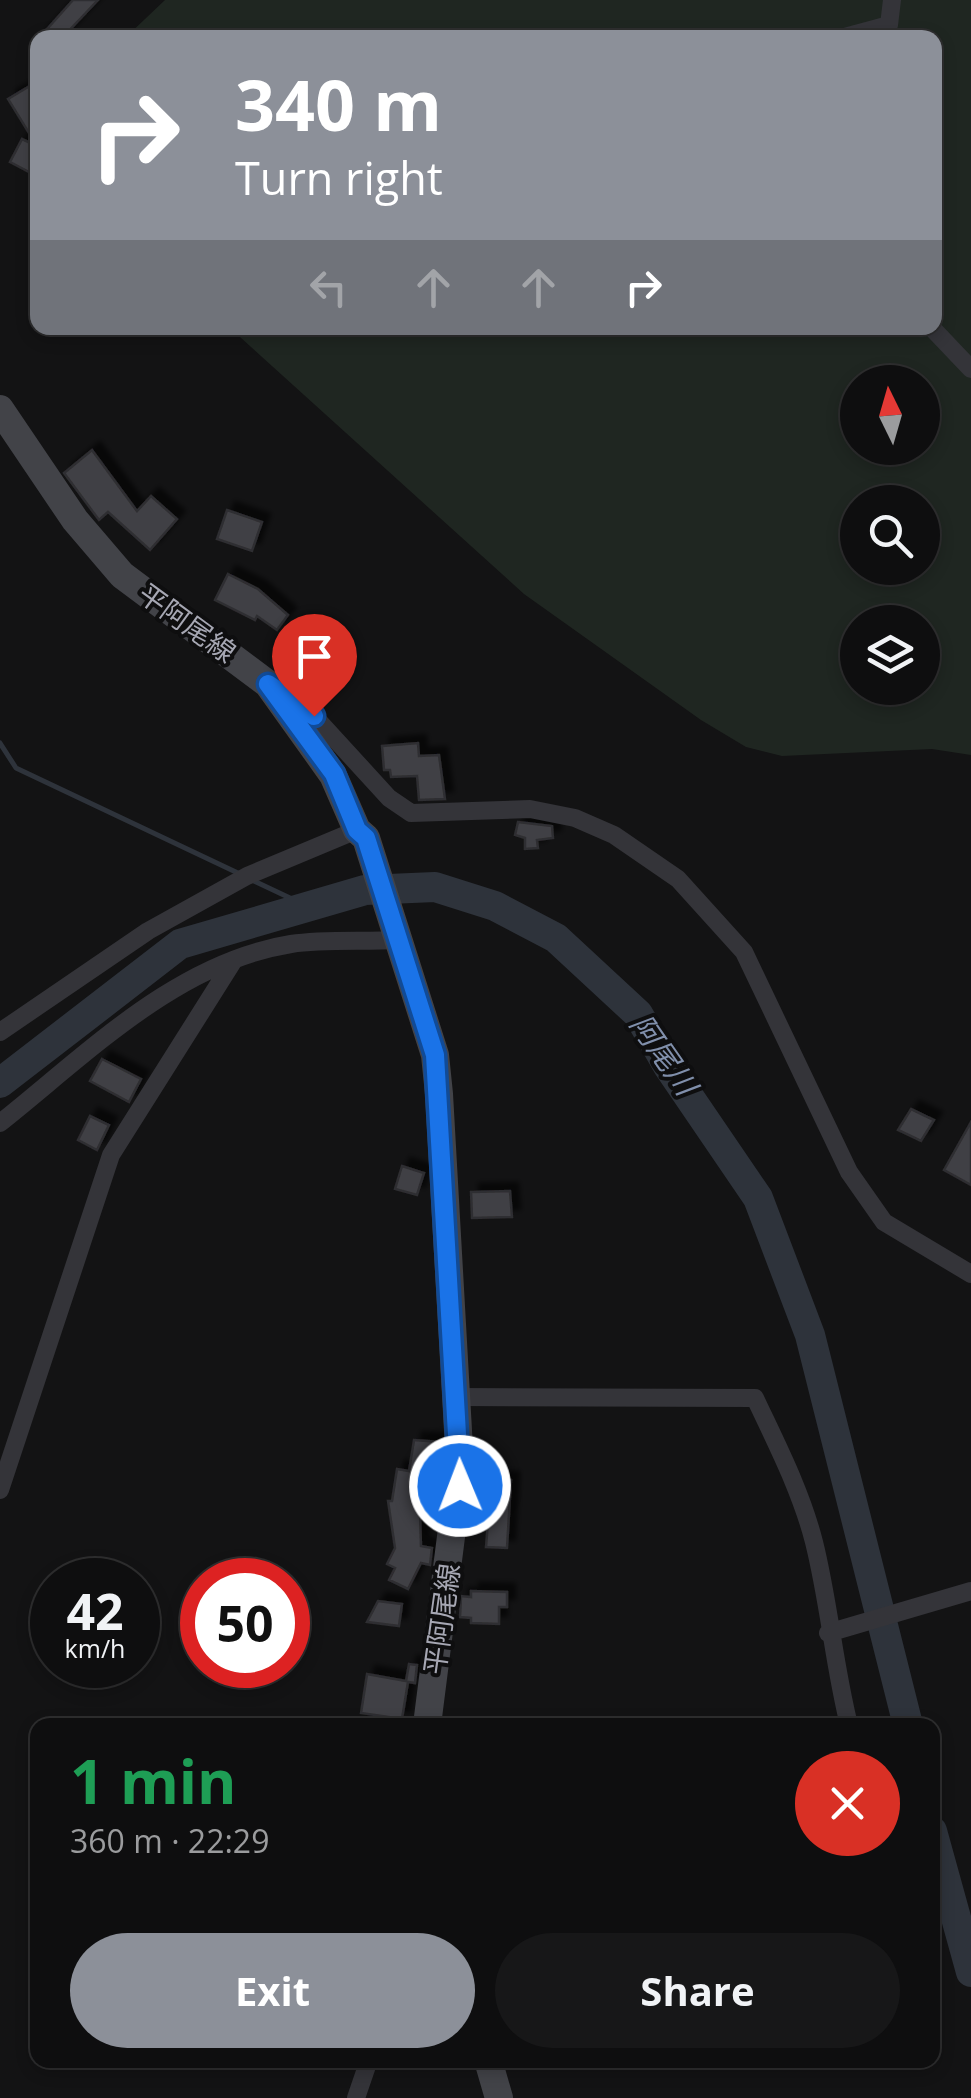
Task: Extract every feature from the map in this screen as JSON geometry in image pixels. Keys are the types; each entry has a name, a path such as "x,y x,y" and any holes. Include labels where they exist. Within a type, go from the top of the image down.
{"main road":[{"name":"平阿尾線","path":"0,409 75,520 122,575 268,684 334,774 362,834 396,935 435,1055 457,1397 460,1486 428,1718"},
{"path":"490,2068 499,2098"}],"street":[{"path":"873,30 889,26 892,0"},
{"path":"939,335 971,369"},
{"path":"268,684 314,716 389,798 410,812 530,809 574,818 614,835 678,878 744,952 848,1172 884,1222 971,1274"},
{"path":"0,1032 148,931 247,876 362,834"},
{"path":"0,1122 169,991 234,960 290,944 396,935"},
{"path":"0,1490 110,1155 234,960"},
{"path":"457,1397 755,1398 801,1498 815,1545 828,1633 847,1718"},
{"path":"828,1633 966,1593"},
{"path":"356,2098 366,2068"}],"shaded area":[{"path":"165,0 971,0 971,755 932,749 782,756 746,747 701,720 524,594 238,335 942,335 942,30 133,30"}],"building":[{"path":"73,0 98,0 70,30 46,30"},
{"path":"30,86 30,135 8,99"},
{"path":"22,139 30,143 30,172 10,162"},
{"path":"92,450 137,511 151,496 177,519 150,550 108,512 99,520 64,473"},
{"path":"227,510 262,522 252,551 217,539"},
{"path":"228,574 258,589 288,615 277,630 257,616 255,620 215,600"},
{"path":"418,743 419,756 439,755 445,799 419,800 417,776 391,777 390,770 384,770 382,746"},
{"path":"518,822 552,826 553,838 537,840 538,848 525,849 525,838 515,835"},
{"path":"102,1059 141,1079 129,1102 90,1081"},
{"path":"911,1109 934,1120 921,1141 898,1130"},
{"path":"90,1116 109,1125 97,1150 78,1140"},
{"path":"971,1122 971,1185 944,1170"},
{"path":"402,1166 424,1173 417,1195 395,1189"},
{"path":"510,1191 512,1217 472,1218 471,1192"},
{"path":"414,1440 441,1442 442,1457 436,1456 432,1482 440,1482 436,1515 420,1513 421,1546 432,1548 430,1565 421,1563 408,1589 389,1580 395,1568 387,1564 395,1548 388,1501 392,1501 397,1469 409,1471"},
{"path":"491,1480 511,1480 507,1548 486,1547"},
{"path":"471,1591 507,1592 507,1607 499,1607 499,1624 471,1623 471,1618 460,1617 461,1596 471,1597"},
{"path":"378,1601 402,1604 399,1626 367,1622"},
{"path":"409,1664 417,1665 415,1683 408,1682 402,1718 361,1713 367,1674 406,1681"}],"waterway":[{"path":"0,743 16,768 240,874"},
{"path":"254,881 307,906"},
{"name":"阿尾川","path":"0,1083 180,944 365,890 435,887 495,906 556,938 638,1014 668,1066 758,1198 810,1335 906,1718"},
{"name":"阿尾川","path":"940,1860 971,1972"}],"route":[{"path":"314,716 268,684 334,774 357,830 366,838 435,1055 460,1486"}]}
